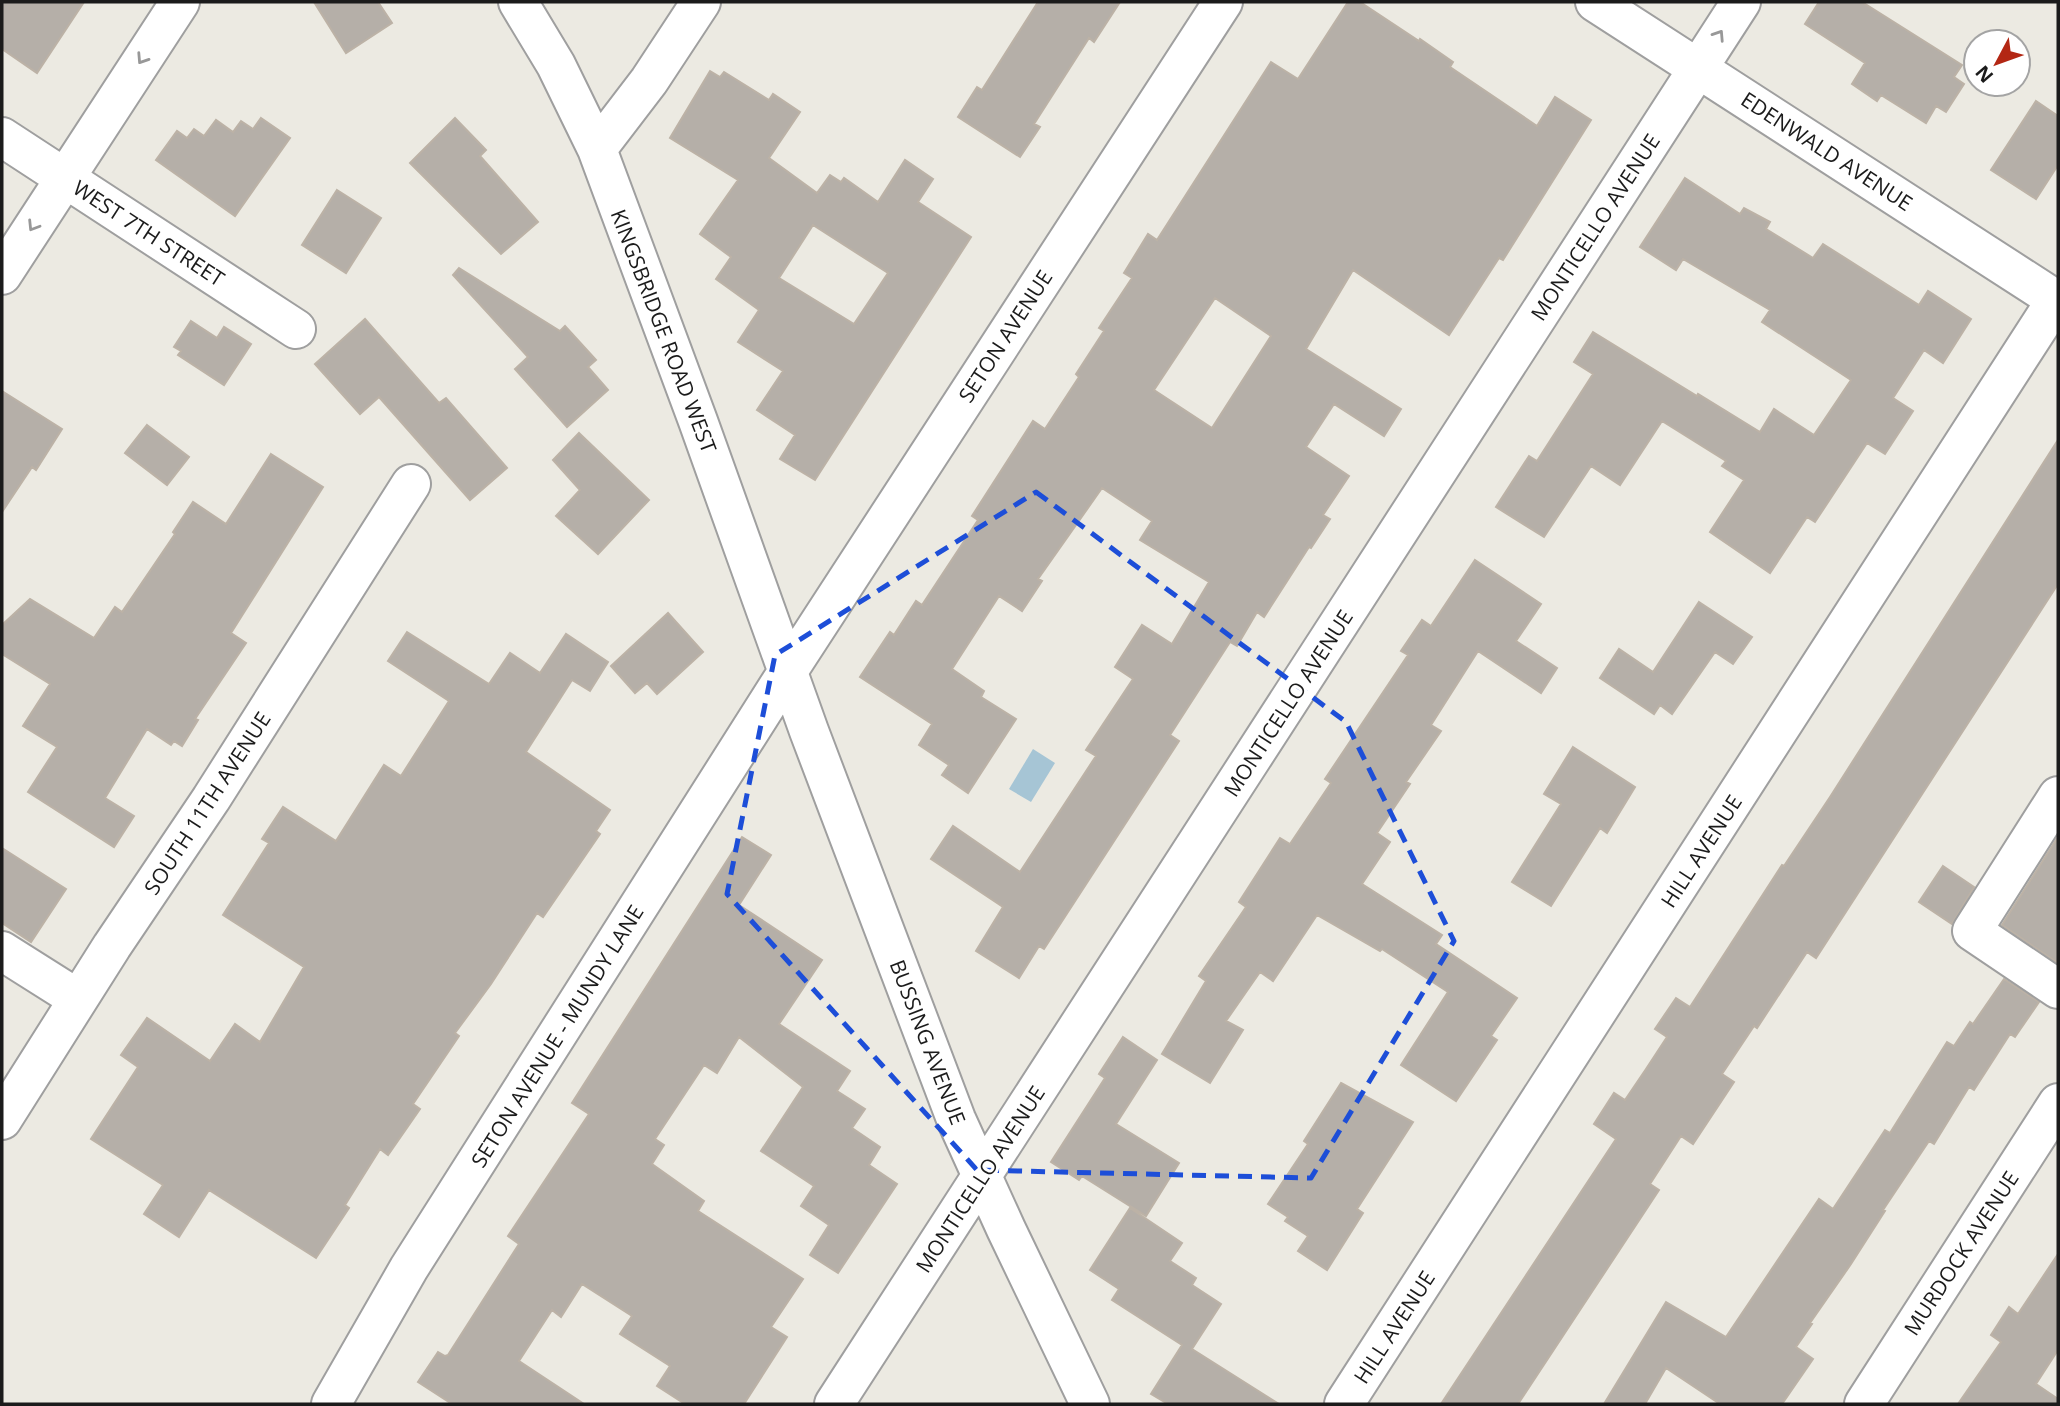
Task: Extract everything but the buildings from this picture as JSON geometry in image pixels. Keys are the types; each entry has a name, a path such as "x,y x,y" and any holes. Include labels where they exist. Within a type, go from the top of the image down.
{"street":[{"path":"2,275 180,2"},
{"name":"KINGSBRIDGE ROAD WEST","path":"519,2 556,65 597,149 788,671"},
{"path":"597,149 649,81 701,2"},
{"name":"SETON AVENUE","path":"788,671 1223,2"},
{"name":"EDENWALD AVENUE","path":"1595,2 2058,299"},
{"name":"MONTICELLO AVENUE","path":"834,1404 1741,2"},
{"name":"WEST 7TH STREET","path":"2,137 296,329"},
{"name":"HILL AVENUE","path":"1344,1404 2058,299"},
{"name":"SOUTH 11TH AVENUE","path":"2,1121 411,484"},
{"name":"BUSSING AVENUE","path":"788,671 956,1119 1090,1404"},
{"name":"SETON AVENUE - MUNDY LANE","path":"331,1404 409,1268 788,671"},
{"path":"2058,796 1972,932 2058,989"},
{"path":"2,951 78,999"},
{"name":"MURDOCK AVENUE","path":"1864,1404 2058,1102"}],"highlighted area":[{"path":"1036,492 1346,722 1454,941 1311,1178 977,1170 727,894 775,655"}],"water":[{"path":"1033,749 1055,763 1031,802 1009,789"}]}
